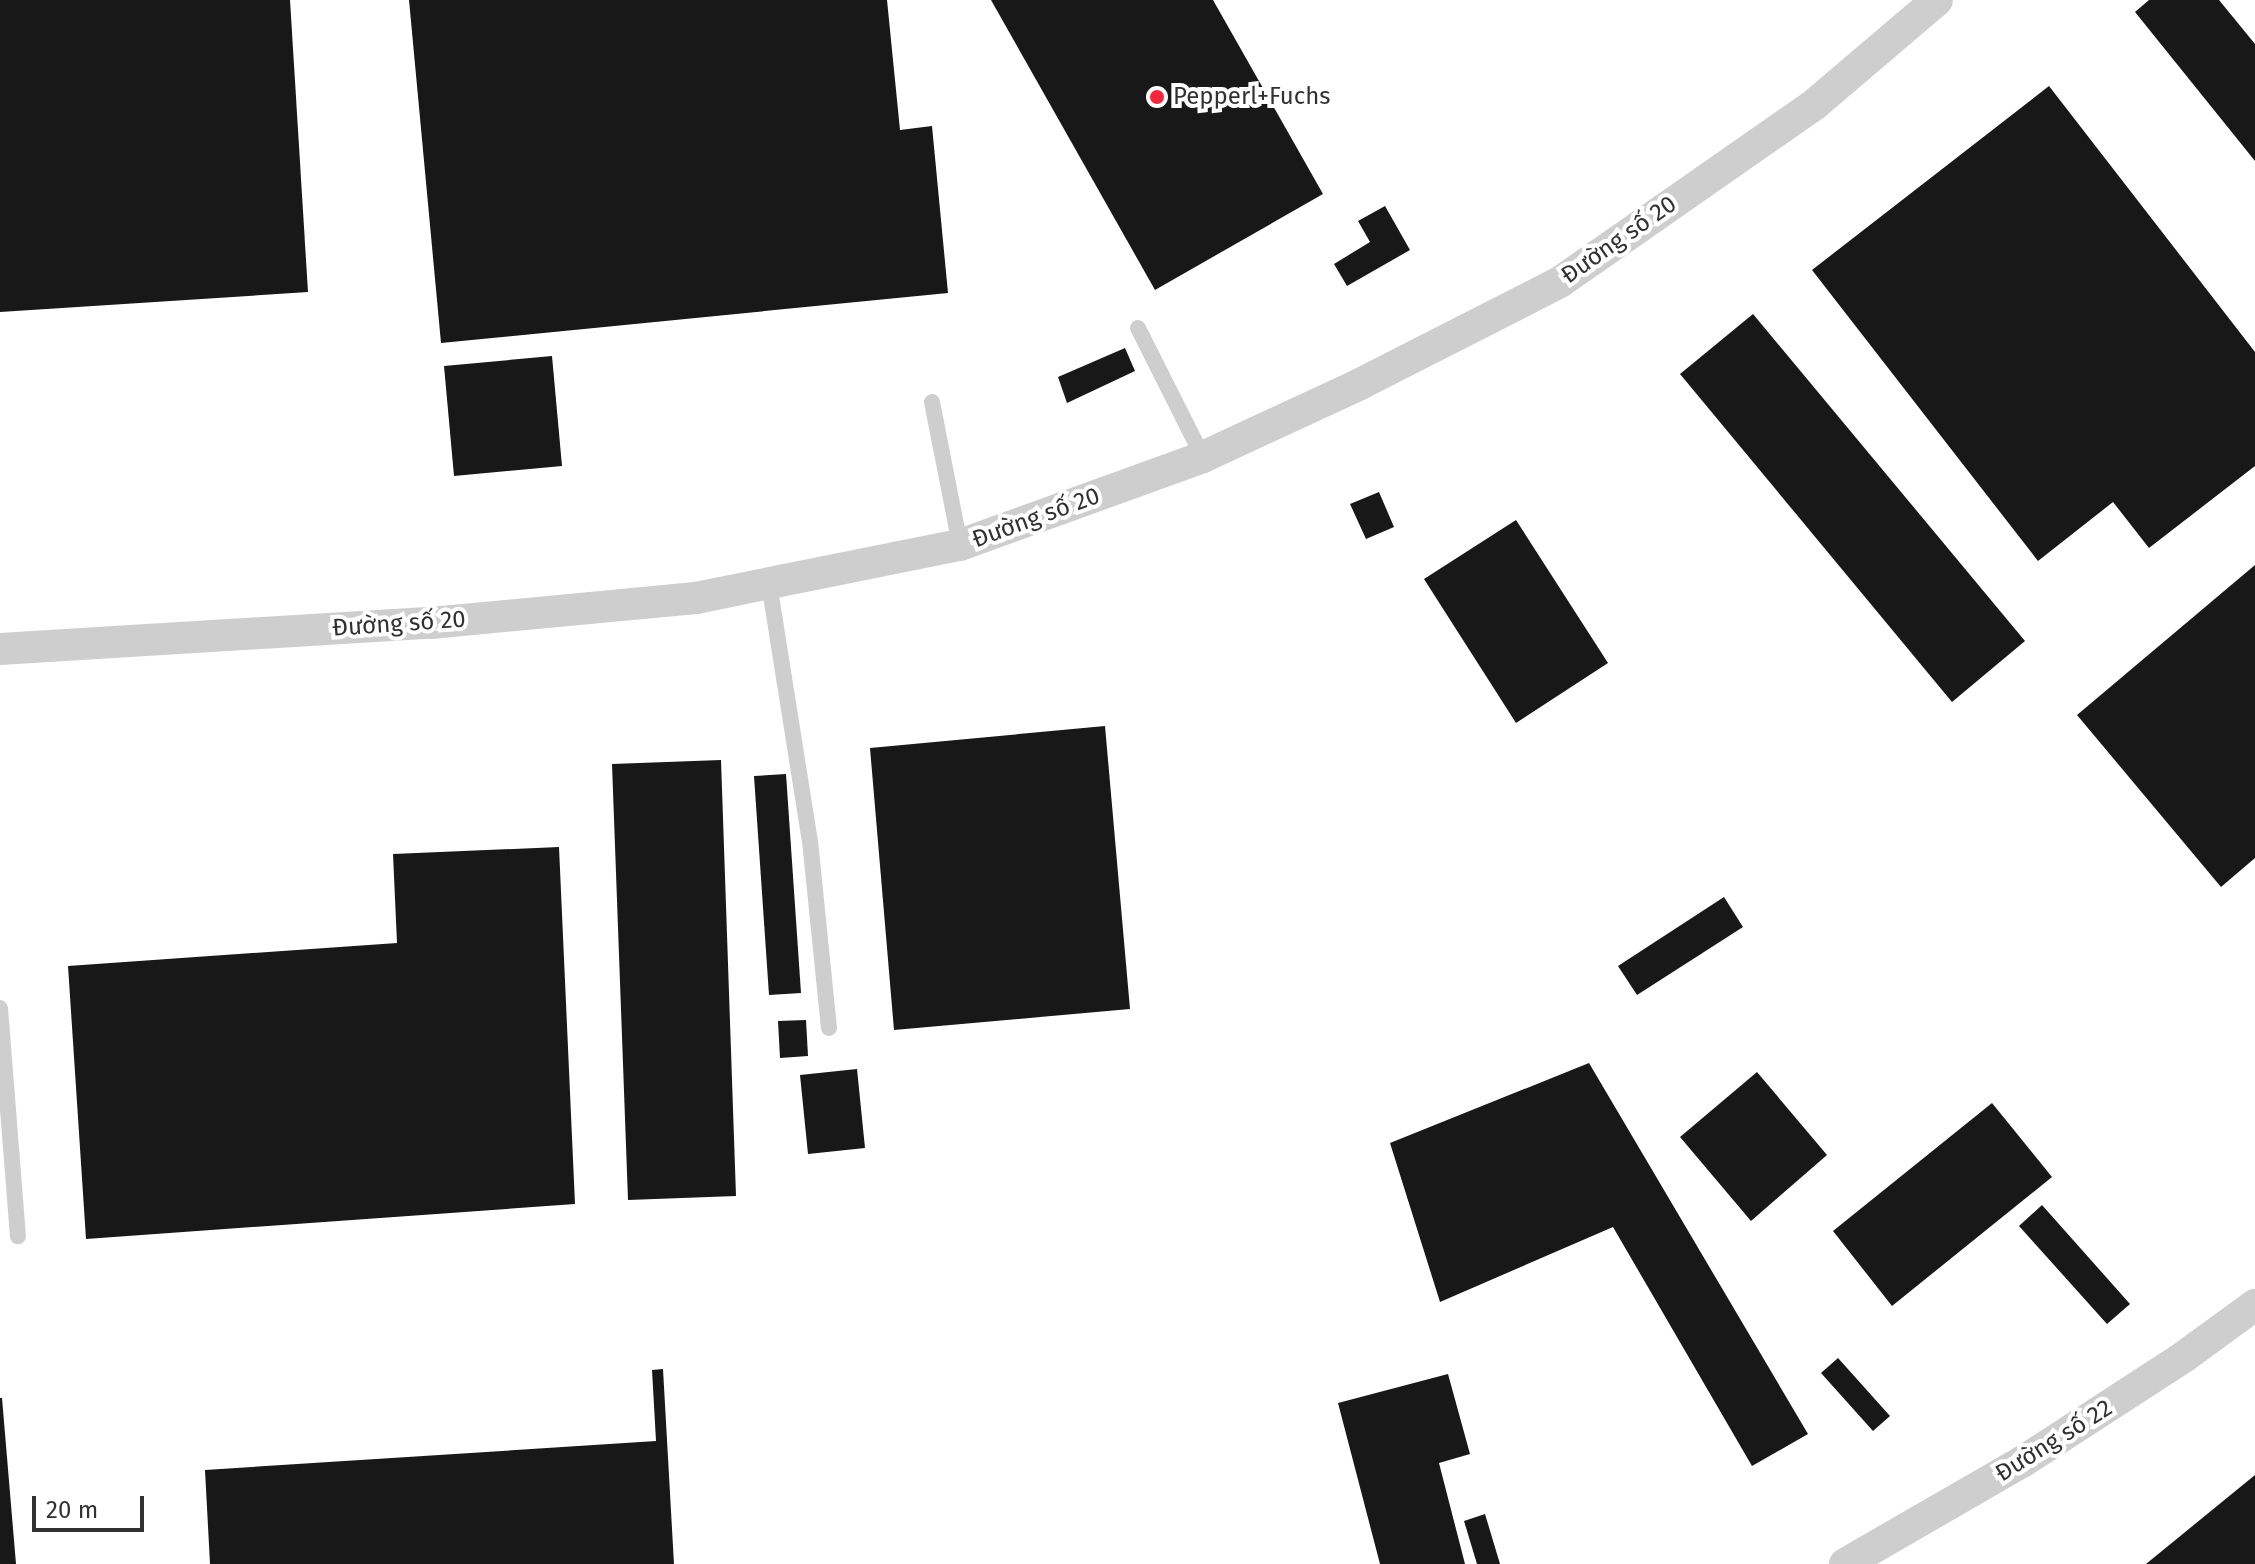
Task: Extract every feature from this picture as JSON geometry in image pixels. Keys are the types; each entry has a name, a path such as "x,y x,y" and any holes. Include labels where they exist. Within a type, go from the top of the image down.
{"street":[{"name":"Đường số 20","path":"0,649 431,623 696,598 960,545 1203,457 1360,384 1560,282 1815,104 1937,0"},
{"name":"Đường số 22","path":"1845,1564 2022,1462 2185,1356 2255,1305"}],"lane":[{"path":"1138,328 1203,457"},
{"path":"932,402 960,545"},
{"path":"769,583 810,841 829,1028"},
{"path":"0,1008 18,1236"}],"building":[{"path":"0,0 290,0 308,292 0,312"},
{"path":"409,0 887,0 900,130 932,126 948,293 441,343"},
{"name":"Pepperl+Fuchs","path":"991,0 1213,0 1323,194 1155,290"},
{"path":"2149,0 2219,0 2255,44 2255,161 2135,12"},
{"path":"2049,86 2255,352 2255,466 2149,548 2113,502 2038,561 1812,270"},
{"path":"1385,206 1410,250 1347,286 1334,264 1370,242 1358,221"},
{"path":"1753,314 2025,641 1952,702 1680,374"},
{"path":"1125,348 1135,371 1067,403 1058,377"},
{"path":"552,356 562,466 454,476 444,366"},
{"path":"1379,492 1394,527 1366,539 1350,504"},
{"path":"1516,520 1608,663 1516,723 1424,579"},
{"path":"2255,565 2255,858 2221,887 2077,715"},
{"path":"1105,726 1130,1009 894,1030 870,748"},
{"path":"721,760 736,1196 628,1200 612,764"},
{"path":"786,774 801,993 769,995 754,776"},
{"path":"559,847 575,1204 86,1239 68,966 397,943 393,854"},
{"path":"1724,897 1743,927 1637,995 1618,966"},
{"path":"806,1020 808,1056 780,1058 778,1021"},
{"path":"1589,1063 1808,1434 1752,1466 1613,1227 1440,1302 1390,1143"},
{"path":"857,1069 865,1148 808,1154 800,1075"},
{"path":"1757,1072 1827,1155 1751,1221 1680,1137"},
{"path":"1992,1103 2052,1177 1892,1306 1833,1231"},
{"path":"2042,1205 2130,1304 2107,1324 2019,1226"},
{"path":"1838,1358 1890,1416 1873,1431 1821,1373"},
{"path":"663,1369 674,1564 210,1564 205,1470 656,1441 652,1370"},
{"path":"1448,1374 1470,1454 1439,1463 1465,1564 1380,1564 1338,1403"},
{"path":"2,1398 16,1564 0,1564"},
{"path":"2255,1475 2255,1564 2146,1564"},
{"path":"1485,1514 1500,1564 1477,1564 1464,1521"}],"place":[{"name":"Pepperl+Fuchs","path":"1157,97"}]}
